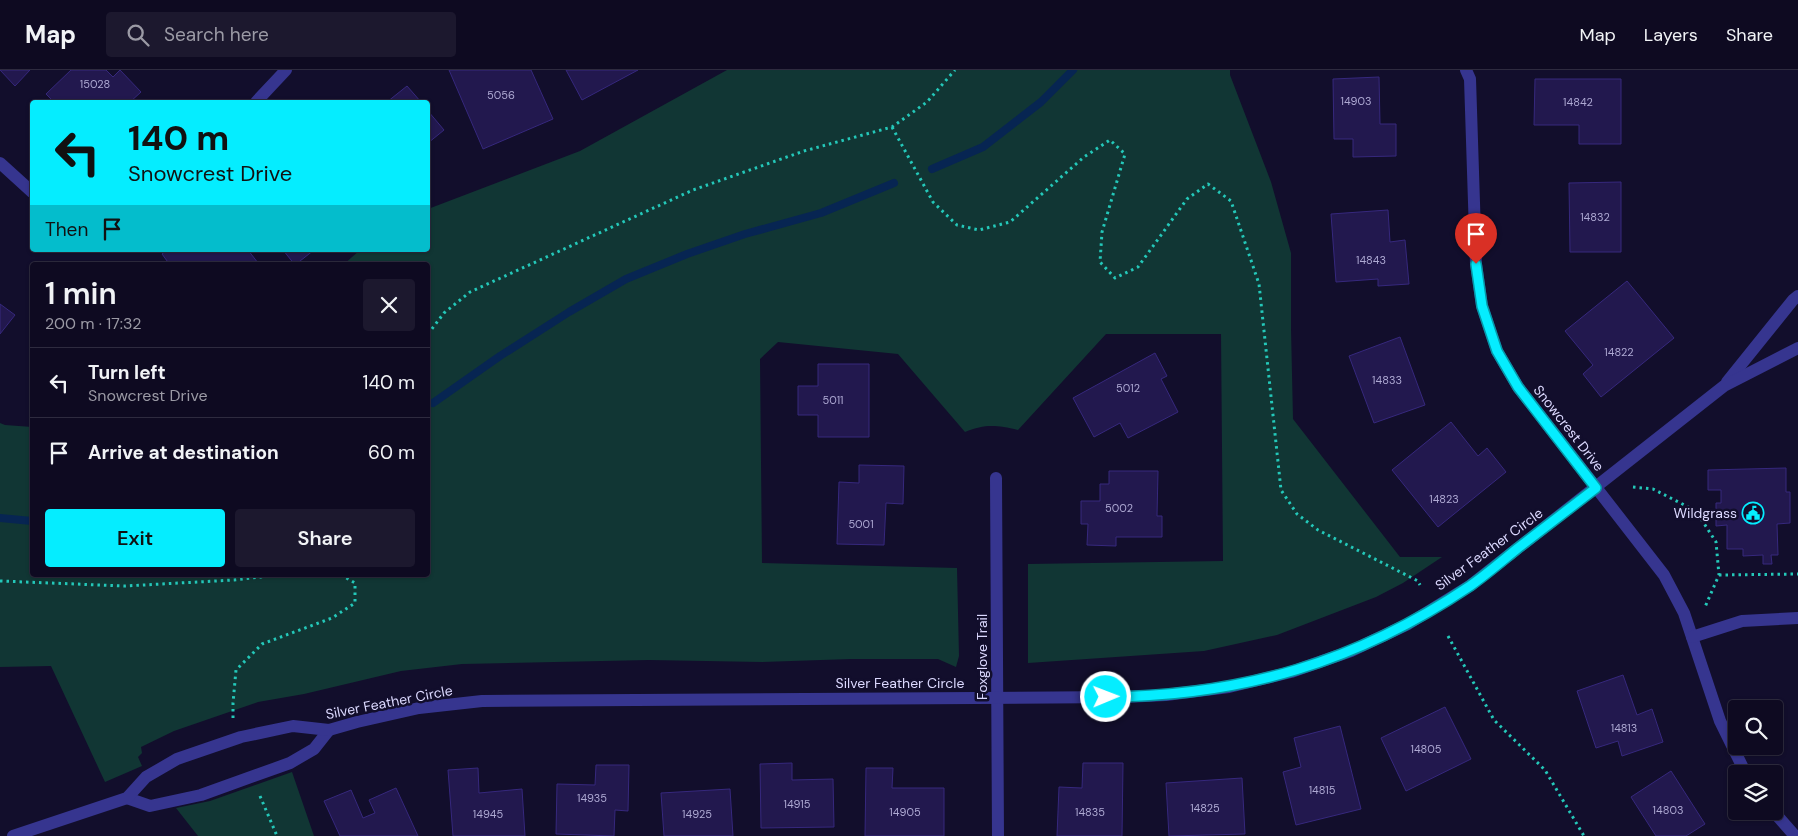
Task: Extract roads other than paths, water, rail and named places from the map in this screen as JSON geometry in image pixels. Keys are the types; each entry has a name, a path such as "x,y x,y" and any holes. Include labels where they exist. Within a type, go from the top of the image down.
{"street":[{"path":"258,100 286,70"},
{"name":"Snowcrest Drive","path":"1466,70 1470,79 1476,264 1482,306 1497,351 1518,387 1664,575 1684,613 1720,720 1742,765"},
{"path":"0,163 30,190"},
{"name":"Silver Feather Circle","path":"1724,386 1798,296"},
{"name":"Silver Feather Circle","path":"13,836 127,798 146,777 178,759 241,737 293,726 329,730 419,708 482,701 1166,695 1229,687 1291,672 1351,651 1408,624 1471,585 1724,386 1798,348"},
{"name":"Foxglove Trail","path":"996,478 998,836"},
{"path":"1692,637 1742,621 1798,618"},
{"path":"127,798 150,806 201,795 290,763 314,749 329,730"},
{"path":"1781,820 1795,836"}],"waterway":[{"path":"932,169 983,147 1041,102 1073,70"},
{"path":"433,403 500,356 569,312 626,279 687,254 745,234 821,213 894,183"},
{"path":"0,518 30,521"}],"place":[{"name":"Wildgrass","path":"1753,513"}]}
